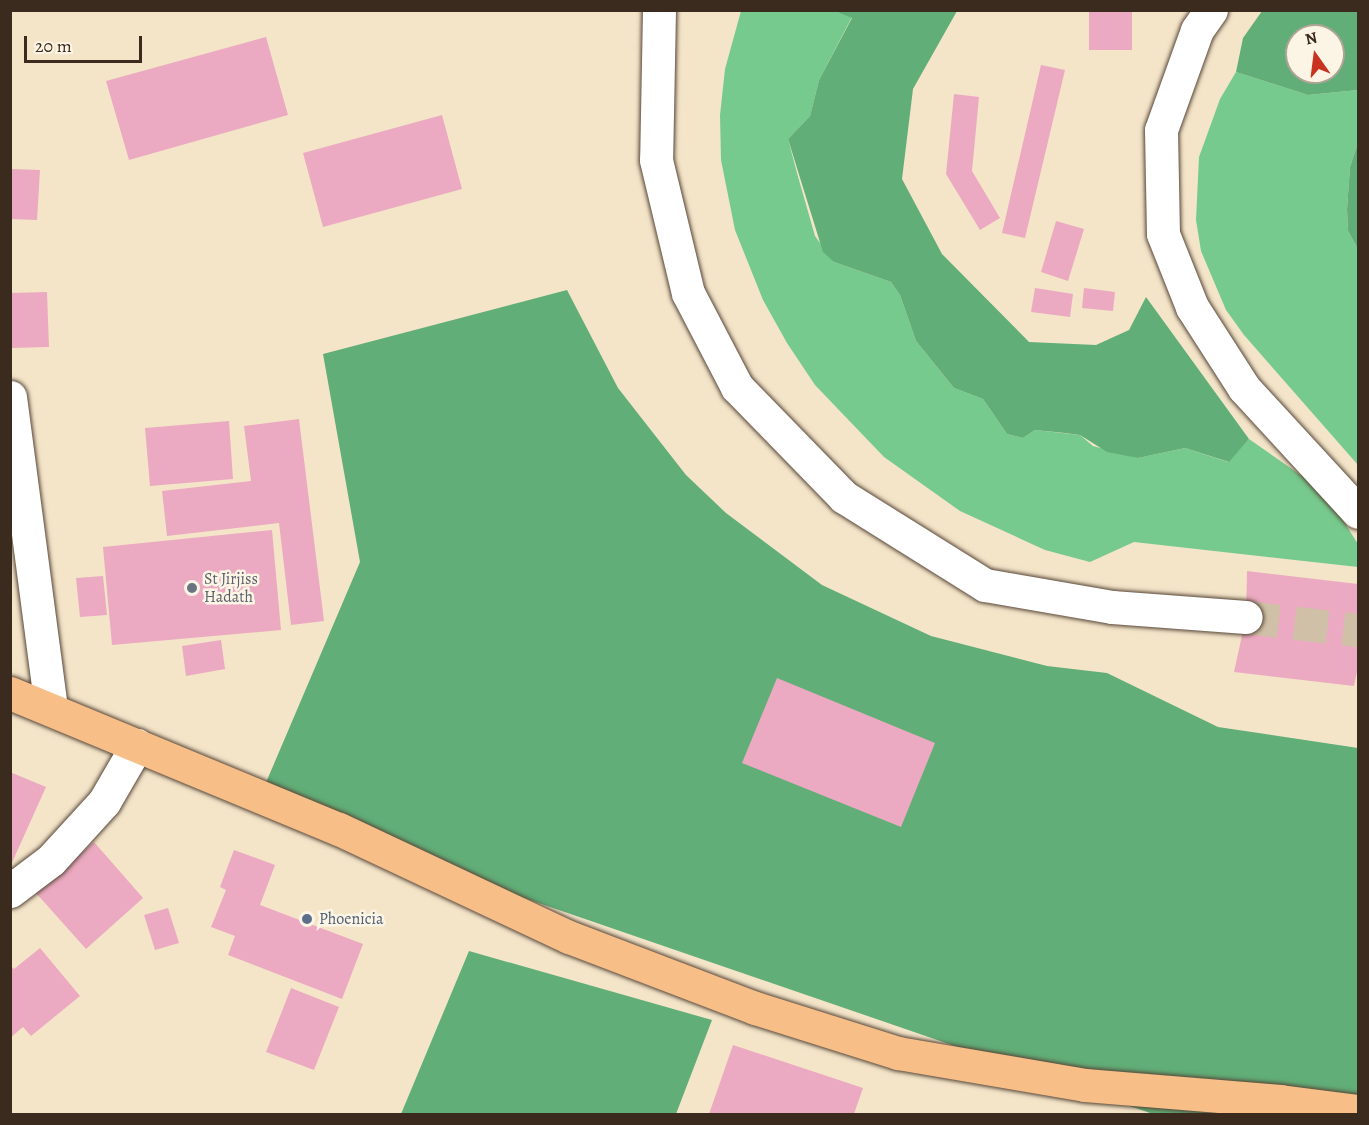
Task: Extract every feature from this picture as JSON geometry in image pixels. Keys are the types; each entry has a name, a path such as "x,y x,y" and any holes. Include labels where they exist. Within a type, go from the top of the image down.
{"main road":[{"path":"10,693 339,829 569,937 755,1008 898,1053 1085,1085 1280,1101 1359,1111"}],"street":[{"path":"659,10 656,160 688,293 737,387 844,498 985,585 1112,607 1246,617"},
{"path":"1211,10 1197,30 1161,130 1162,234 1192,307 1244,388 1359,512"},
{"path":"10,397 51,709"},
{"path":"10,891 51,860 104,802 137,745"}],"green space":[{"path":"741,11 835,11 852,17 819,80 810,116 788,139 797,173 815,236 834,262 891,282 900,295 916,341 954,388 983,399 1007,434 1023,438 1035,430 1080,435 1093,446 1138,458 1185,448 1228,462 1249,439 1312,483 1337,511 1358,544 1358,567 1134,542 1090,562 1045,550 960,511 884,457 815,385 787,343 763,300 735,230 721,160 720,115 725,69"},
{"path":"835,11 957,11 913,89 902,179 942,254 1029,342 1096,345 1129,330 1146,297 1249,439 1229,462 1185,448 1138,458 1107,452 1080,435 1035,430 1023,438 1007,434 983,399 954,388 916,341 900,295 891,282 834,262 823,252 788,139 810,116 819,80 852,18"},
{"path":"1262,11 1358,11 1358,90 1308,95 1236,72 1243,38"},
{"path":"1236,72 1308,95 1358,90 1358,143 1350,167 1347,209 1348,231 1358,249 1358,465 1244,335 1226,310 1201,251 1196,220 1199,157 1220,99"},
{"path":"1358,143 1358,249 1348,231 1347,209 1350,167"},
{"path":"567,290 618,388 686,475 726,513 822,585 931,636 1047,666 1107,673 1218,727 1358,748 1358,1114 1153,1114 256,806 360,562 323,354"},
{"path":"469,951 712,1020 676,1114 401,1114"}],"building":[{"path":"1089,10 1132,10 1132,50 1089,50"},
{"path":"266,37 288,115 129,160 106,81"},
{"path":"1041,65 1065,70 1025,238 1002,233"},
{"path":"954,94 979,97 972,171 1000,218 980,230 946,174"},
{"path":"442,115 462,189 323,227 303,153"},
{"path":"12,169 40,170 37,220 10,219"},
{"path":"1056,221 1084,229 1068,281 1041,272"},
{"path":"1035,288 1073,294 1070,317 1031,312"},
{"path":"1084,288 1115,292 1113,311 1082,308"},
{"path":"47,292 49,347 11,348 10,293"},
{"path":"299,419 324,621 291,625 279,523 167,536 162,491 251,481 244,426"},
{"path":"229,421 233,479 150,486 145,428"},
{"name":"St Jirjiss Hadath","path":"272,530 281,630 112,645 103,547"},
{"path":"1247,571 1358,584 1358,667 1354,686 1234,672 1246,617"},
{"path":"103,576 107,615 80,617 76,578"},
{"path":"221,640 225,669 186,676 182,646"},
{"path":"777,678 935,743 901,827 742,763"},
{"path":"10,772 46,787 10,867"},
{"path":"94,842 143,898 86,949 36,893"},
{"path":"234,850 275,865 260,905 363,944 342,999 228,955 235,936 211,927 226,890 220,887"},
{"path":"168,908 179,943 155,950 144,915"},
{"path":"40,948 80,996 31,1036 23,1027 10,1038 10,965 14,969"},
{"path":"291,988 339,1007 314,1070 266,1052"},
{"path":"733,1045 863,1088 854,1114 709,1114"}],"tunnel":[{"path":"1246,617 1358,630"}],"place":[{"name":"St Jirjiss Hadath","path":"192,588"},
{"name":"Phoenicia","path":"307,919"}]}
